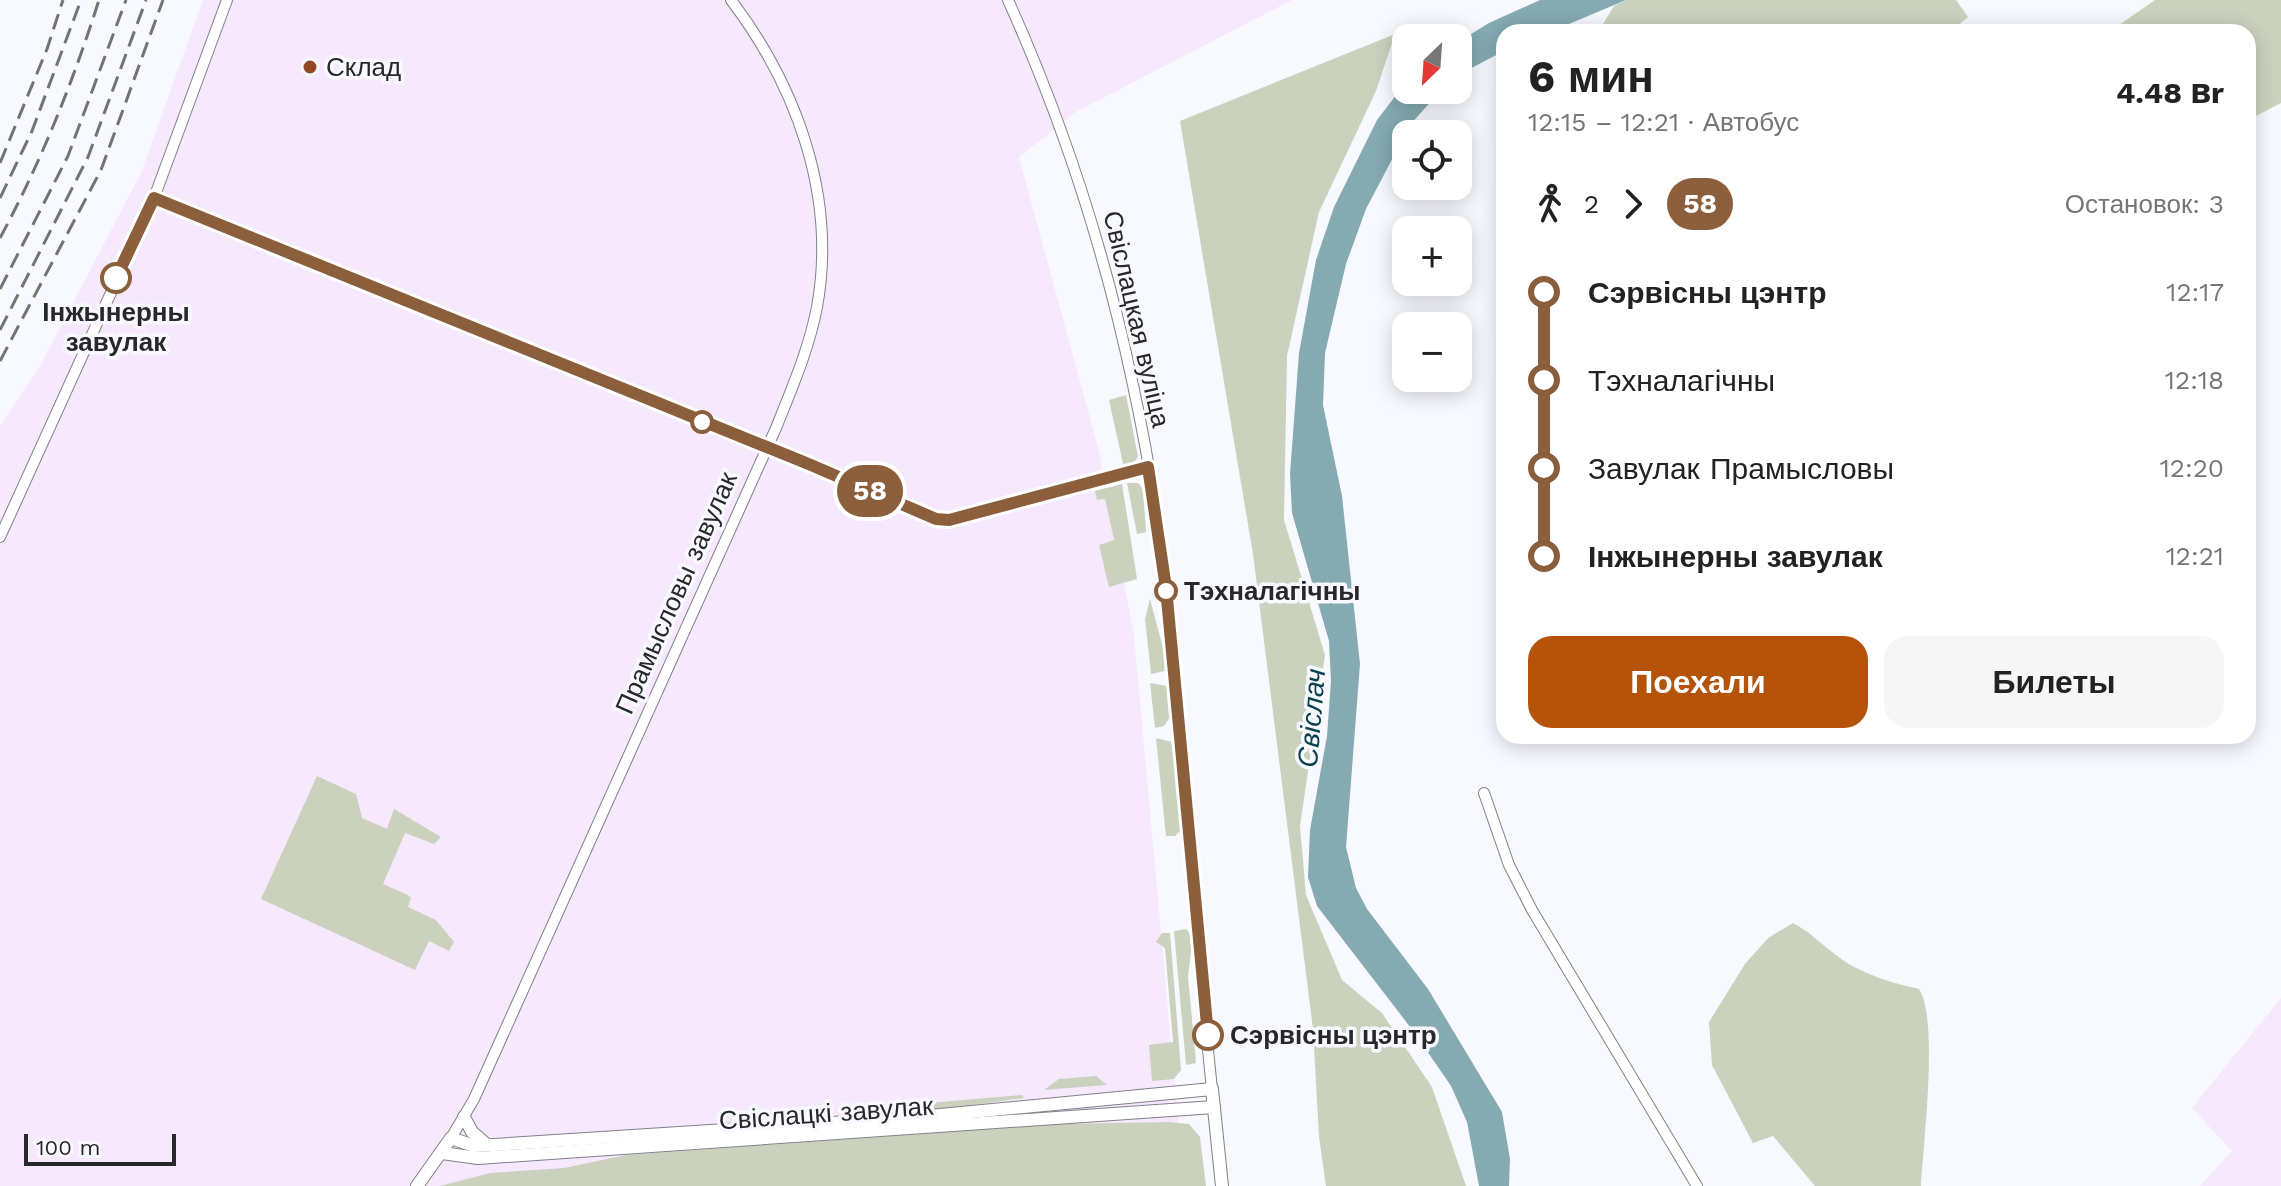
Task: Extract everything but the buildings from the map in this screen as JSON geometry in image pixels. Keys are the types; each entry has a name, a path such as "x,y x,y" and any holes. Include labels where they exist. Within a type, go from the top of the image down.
{"main road":[{"name":"Свіслацкая вуліца","path":"1212,1089 1222,1186"},
{"name":"Свіслацкі завулак","path":"451,1138 474,1146 909,1118 1212,1089"},
{"name":"Свіслацкі завулак","path":"442,1153 478,1158 1214,1107"},
{"path":"464,1117 472,1132 487,1145"},
{"name":"Прамысловы завулак","path":"417,1186 451,1138"}],"street":[{"path":"0,537 154,198 227,0"},
{"name":"Прамысловы завулак","path":"451,1138 464,1117 767,448 805,353 817,305 820,218 810,157 789,96 758,35 731,0"},
{"name":"Свіслацкая вуліца","path":"1008,0 1064,135 1098,239 1134,386 1166,588 1212,1089"},
{"path":"154,198 924,515 949,520 1148,467"},
{"path":"1484,793 1509,865 1532,910 1697,1186"}],"shaded area":[{"path":"203,0 1292,0 1076,112 1019,157 1100,455 1134,635 1184,1186 0,1186 0,426 40,366 141,173"},
{"path":"2281,998 2281,1186 2200,1186 2232,1151 2192,1108"}],"green space":[{"path":"1626,0 1956,0 1968,17 1960,24 1603,24 1614,6"},
{"path":"2155,0 2281,0 2281,103 2256,116 2256,24 2120,24"},
{"path":"1392,35 1376,91 1319,212 1287,356 1284,520 1325,655 1300,826 1306,895 1342,980 1382,1013 1432,1087 1466,1186 1326,1186 1319,1137 1313,1029 1253,554 1180,121"},
{"path":"1126,395 1138,457 1132,465 1124,468 1109,400"},
{"path":"1127,483 1138,483 1143,489 1146,532 1137,534"},
{"path":"1122,484 1137,579 1109,587 1099,545 1114,540 1105,499 1097,500 1095,491"},
{"path":"1150,599 1169,670 1151,674 1145,619"},
{"path":"1150,683 1168,686 1170,717 1164,726 1155,728"},
{"path":"1156,738 1172,742 1182,829 1175,836 1166,836"},
{"path":"317,776 356,794 362,818 387,829 394,809 441,837 434,844 405,833 383,884 408,895 411,898 408,907 436,920 454,942 449,951 429,941 415,970 261,899"},
{"path":"1793,923 1857,969 1919,989 1925,1004 1929,1054 1921,1186 1815,1186 1773,1136 1753,1143 1712,1065 1709,1022 1745,964 1768,938"},
{"path":"1186,929 1193,936 1188,976 1196,1063 1186,1065 1174,931"},
{"path":"1162,933 1170,933 1181,1070 1174,1079 1152,1081 1149,1045 1173,1042 1165,948 1156,942"},
{"path":"1096,1076 1107,1085 1044,1090 1059,1079"},
{"path":"1022,1095 1024,1098 936,1110 929,1103"},
{"path":"1059,1124 1189,1124 1200,1137 1206,1186 440,1186 490,1173 564,1168 626,1155"}],"water":[{"path":"1540,0 1626,0 1569,24 1496,24 1496,55 1472,68 1472,33"},
{"path":"1392,100 1392,104 1429,104 1414,120 1392,120 1392,159 1366,209 1346,264 1325,353 1323,405 1342,496 1360,664 1346,847 1356,888 1367,909 1428,989 1502,1112 1510,1159 1509,1186 1479,1186 1467,1122 1451,1086 1414,1032 1317,906 1308,877 1310,830 1327,736 1331,681 1329,641 1292,513 1290,474 1299,353 1316,260 1334,207 1377,120"}],"railway":[{"path":"0,163 47,49 63,0"},
{"path":"0,198 32,131 81,0"},
{"path":"0,238 55,121 99,0"},
{"path":"0,289 68,156 126,0"},
{"path":"0,330 88,157 146,0"},
{"path":"0,361 101,170 163,0"}],"bus line":[{"name":"58","path":"116,278 154,198 811,465 936,519 949,520 1148,467 1166,588 1208,1035"}],"place":[{"name":"Склад","path":"310,67"},
{"name":"Інжынерны завулак","path":"116,278"},
{"name":"Тэхналагічны","path":"1166,591"},
{"name":"Сэрвісны цэнтр","path":"1208,1035"}],"water label":[{"name":"Свіслач","path":"1311,718"}]}
